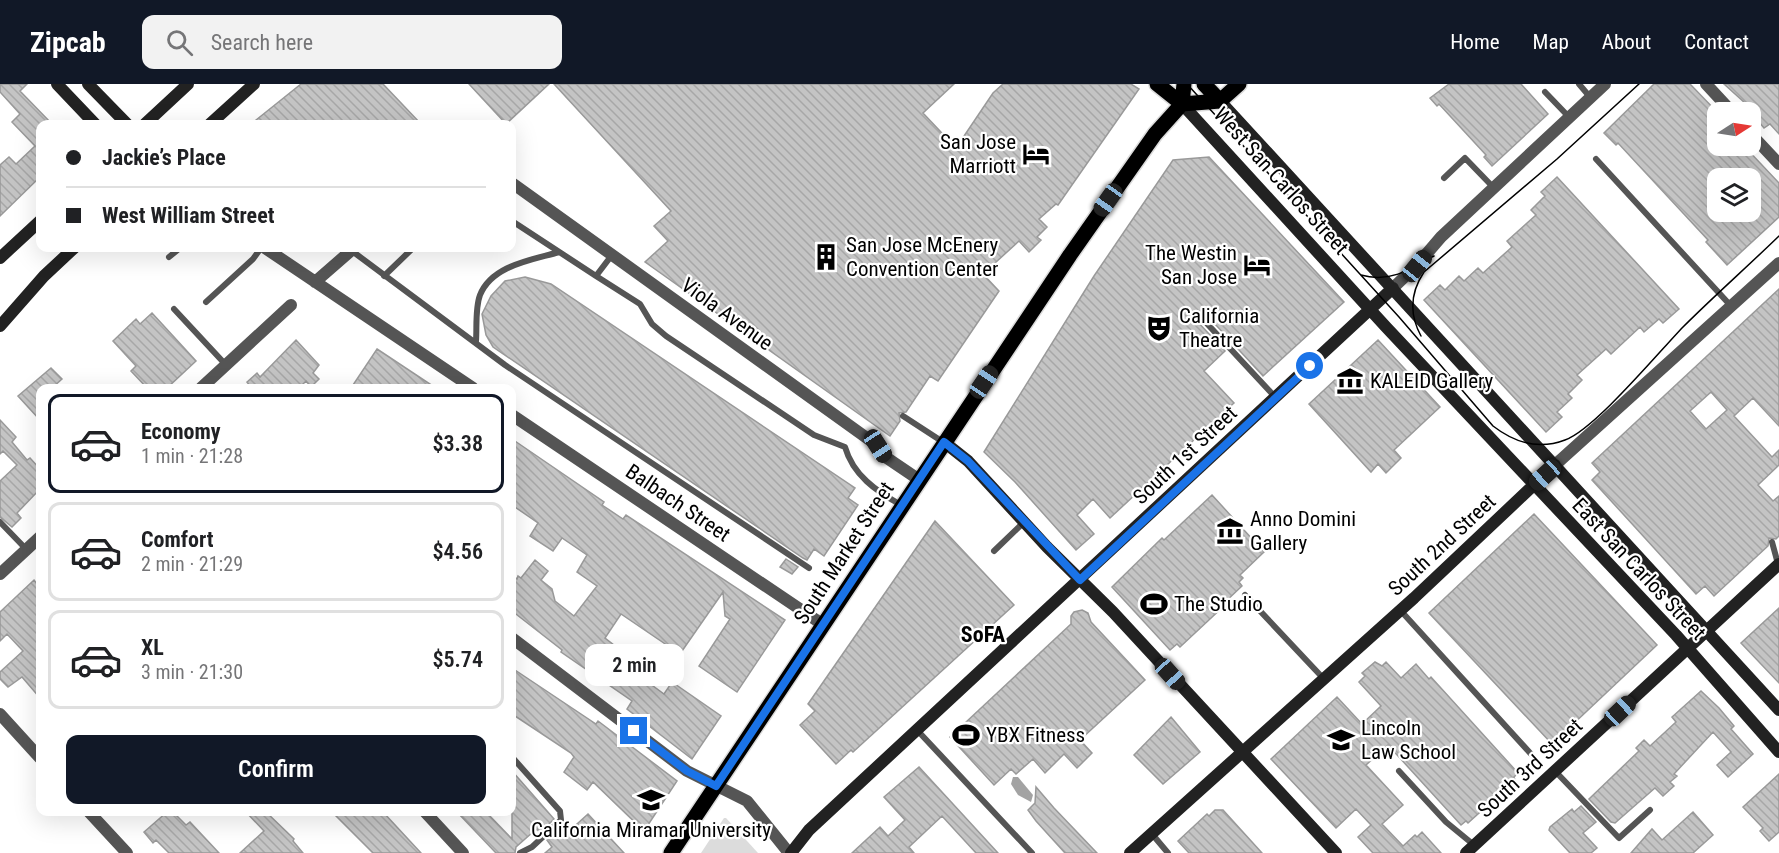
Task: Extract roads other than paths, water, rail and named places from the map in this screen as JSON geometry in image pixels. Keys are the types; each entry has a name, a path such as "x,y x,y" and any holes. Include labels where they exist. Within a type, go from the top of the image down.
{"main road":[{"name":"West San Carlos Street","path":"1157,84 1182,104"},
{"path":"1184,84 1182,104 1220,101 1239,84"},
{"name":"West San Carlos Street","path":"1204,84 1220,101"},
{"name":"South Market Street","path":"671,853 918,479 1113,193 1155,134 1182,104"}],"street":[{"path":"57,84 91,120"},
{"path":"88,84 123,120"},
{"path":"149,120 188,84"},
{"path":"214,120 254,84"},
{"name":"South 1st Street","path":"790,853 809,830 1417,266 1441,237 1605,84"},
{"path":"1706,84 1723,102"},
{"name":"West San Carlos Street","path":"1220,101 1393,288"},
{"name":"West San Carlos Street","path":"1182,104 1370,309"},
{"path":"1761,145 1779,164"},
{"name":"Viola Avenue","path":"516,186 878,446 884,456 918,479"},
{"path":"0,258 36,225"},
{"path":"0,326 44,276 70,252"},
{"path":"269,252 467,384"},
{"path":"315,282 350,252"},
{"name":"South 2nd Street","path":"1130,853 1400,610 1555,465 1779,263"},
{"name":"East San Carlos Street","path":"1393,288 1779,710"},
{"path":"205,384 291,305"},
{"name":"East San Carlos Street","path":"1370,309 1688,649 1779,752"},
{"name":"Balbach Street","path":"516,418 822,624"},
{"path":"944,442 968,461 1336,853"},
{"path":"0,574 36,541"},
{"name":"South 3rd Street","path":"1470,849 1779,565"},
{"path":"516,641 687,771 747,801 790,853"},
{"path":"0,714 36,754"},
{"path":"93,816 127,853"},
{"path":"429,816 463,853"}],"lane":[{"path":"1579,84 1590,97"},
{"path":"1545,92 1569,117"},
{"path":"1444,178 1466,158 1493,187"},
{"path":"1596,159 1731,306"},
{"path":"516,224 640,304 652,324 689,351 814,435 845,447 849,462 877,491 901,505"},
{"path":"170,257 176,252"},
{"path":"206,302 260,252"},
{"path":"356,252 384,276 476,341 505,365 809,568"},
{"path":"384,276 408,252"},
{"path":"476,341 480,296 489,278 511,267 559,252"},
{"path":"596,276 612,255"},
{"path":"174,309 226,365"},
{"path":"1199,315 1276,398"},
{"path":"903,416 944,442"},
{"path":"0,522 27,550"},
{"path":"994,551 1024,522"},
{"path":"1772,543 1779,565"},
{"path":"1245,595 1323,678"},
{"path":"1400,610 1531,754"},
{"path":"917,730 1032,853"},
{"path":"516,762 560,811 561,820 530,850 520,853"},
{"path":"1399,771 1470,849"},
{"path":"1555,771 1619,838 1650,810"},
{"path":"1151,833 1168,853"}],"tram line":[{"path":"1187,84 1399,317 1493,426 1519,441 1537,444 1555,443 1565,440 1592,422 1683,327 1779,236"},
{"path":"1421,336 1414,320 1413,304 1416,288 1424,272 1557,159 1639,84"},
{"path":"1361,275 1381,277 1399,274 1434,256"}],"place":[{"name":"San Jose Marriott","path":"1036,154"},
{"name":"San Jose McEnery Convention Center","path":"826,257"},
{"name":"The Westin San Jose","path":"1257,265"},
{"name":"California Theatre","path":"1159,328"},
{"name":"KALEID Gallery","path":"1350,381"},
{"name":"Anno Domini Gallery","path":"1230,531"},
{"name":"The Studio","path":"1154,604"},
{"name":"YBX Fitness","path":"966,735"},
{"name":"Lincoln Law School","path":"1341,740"},
{"name":"California Miramar University","path":"651,800"}],"district":[{"name":"SoFA","path":"983,634"}]}
